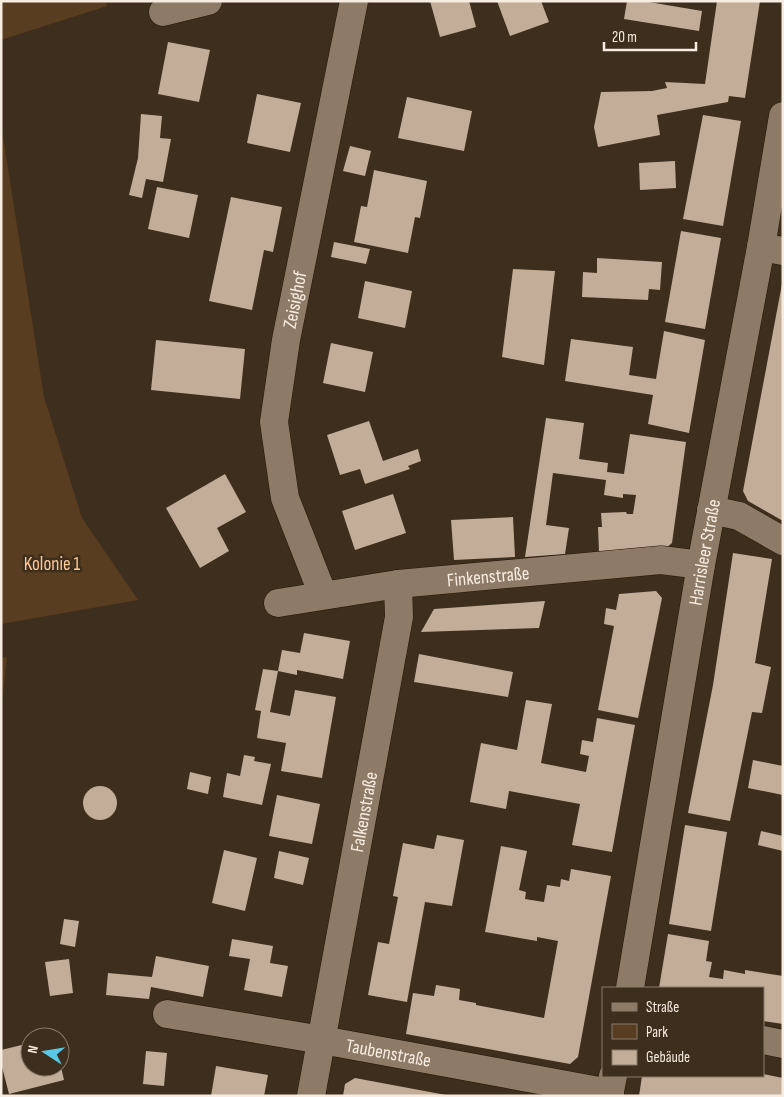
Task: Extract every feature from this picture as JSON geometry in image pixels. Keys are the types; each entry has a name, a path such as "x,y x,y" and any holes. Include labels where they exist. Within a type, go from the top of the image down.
{"street":[{"path":"163,12 208,1"},
{"name":"Zeisighof","path":"323,595 285,498 274,422 286,340 354,1"},
{"name":"Harrisleer Straße","path":"630,987 711,510 772,249 783,116"},
{"path":"711,510 739,516 783,541"},
{"name":"Finkenstraße","path":"278,603 398,584 661,560 701,565"},
{"name":"Falkenstraße","path":"311,1096 399,617 398,584"},
{"name":"Taubenstraße","path":"167,1014 611,1088"},
{"path":"764,1040 783,1044"}],"green space":[{"path":"1,1 106,1 107,6 1,40"},
{"name":"Kolonie 1","path":"1,124 44,397 82,518 138,600 1,624"},
{"path":"7,657 1,710 1,658"}],"building":[{"path":"430,1 469,1 476,27 440,37"},
{"path":"497,1 541,1 549,22 510,36"},
{"path":"627,1 643,1 702,11 699,31 624,19"},
{"path":"717,1 760,1 745,98 729,96 728,102 657,115 660,135 598,147 594,127 601,92 652,91 667,88 665,82 705,84"},
{"path":"168,42 210,50 199,102 158,94"},
{"path":"257,94 301,103 290,152 247,143"},
{"path":"407,97 472,111 464,151 398,138"},
{"path":"141,114 162,116 160,138 171,139 163,182 146,179 142,198 129,195 138,158"},
{"path":"703,115 741,121 723,226 683,219"},
{"path":"350,146 371,151 365,176 343,171"},
{"path":"675,161 676,188 640,190 639,163"},
{"path":"374,170 427,181 420,218 415,217 408,253 354,242 361,206 367,207"},
{"path":"157,187 198,195 189,238 148,229"},
{"path":"231,197 282,207 273,252 264,250 252,310 209,301"},
{"path":"681,231 721,238 705,329 665,322"},
{"path":"334,242 370,249 366,264 331,257"},
{"path":"597,258 662,262 660,290 649,289 648,300 582,297 583,272 597,273"},
{"path":"513,269 555,271 544,365 502,357"},
{"path":"365,281 412,291 405,328 358,318"},
{"path":"782,284 783,521 748,501 743,491"},
{"path":"664,331 705,340 689,433 648,424 653,395 565,381 571,339 633,347 629,375 656,379"},
{"path":"156,340 245,349 240,399 151,390"},
{"path":"331,343 373,352 365,392 323,383"},
{"path":"546,418 584,423 579,459 608,463 607,472 624,474 630,434 686,442 672,543 666,548 599,552 598,527 602,527 601,513 626,512 627,514 633,514 636,495 623,494 623,498 604,495 606,480 553,473 546,525 569,528 565,554 525,557"},
{"path":"369,421 383,461 418,449 421,461 408,466 410,469 365,484 360,469 340,475 327,435"},
{"path":"225,474 246,512 217,528 229,551 200,568 166,508"},
{"path":"393,494 406,533 355,550 342,511"},
{"path":"513,517 515,557 454,560 451,520"},
{"path":"733,553 772,559 755,663 771,667 762,713 752,712 730,821 688,813 713,685"},
{"path":"656,591 662,598 638,718 598,710 614,626 604,624 606,608 616,610 619,594"},
{"path":"545,601 539,628 421,632 434,609"},
{"path":"304,633 350,641 343,679 297,670 297,675 278,671 282,650 300,653"},
{"path":"419,654 513,672 508,697 414,682"},
{"path":"263,669 278,671 270,712 290,716 295,690 336,697 322,778 281,771 286,743 257,738 261,711 255,710"},
{"path":"526,700 552,704 541,763 586,772 589,756 580,754 582,740 593,742 597,718 635,725 612,852 572,845 580,804 509,791 506,809 470,802 481,743 517,750"},
{"path":"244,755 255,757 254,761 271,764 262,805 223,797 227,773 240,776"},
{"path":"753,760 783,766 783,795 748,788"},
{"path":"190,772 211,777 208,794 187,789"},
{"path":"100,786 112,791 117,803 112,815 100,820 88,815 83,803 88,791"},
{"path":"277,795 320,804 312,844 269,836"},
{"path":"685,825 727,832 711,931 669,924"},
{"path":"761,831 783,836 783,851 758,845"},
{"path":"437,835 464,840 452,906 425,902 407,1002 368,995 378,942 389,944 398,897 393,896 403,843 434,849"},
{"path":"501,846 527,851 519,890 526,892 525,899 544,902 547,885 560,887 561,879 569,881 571,869 611,876 578,1057 570,1064 406,1034 413,993 434,996 436,985 460,989 459,1000 544,1018 558,941 537,937 537,941 485,932"},
{"path":"224,850 257,858 245,911 212,903"},
{"path":"279,851 309,858 303,885 274,878"},
{"path":"64,919 79,921 75,947 60,944"},
{"path":"668,934 709,941 706,961 712,962 709,977 723,979 724,970 745,974 745,970 783,976 783,1024 764,1021 764,987 659,987"},
{"path":"232,939 273,946 270,963 288,966 282,997 244,990 250,959 229,956"},
{"path":"156,956 209,966 203,997 151,987 149,999 106,995 108,973 152,977"},
{"path":"69,959 73,993 50,996 45,962"},
{"path":"20,1045 20,1077 63,1077 64,1080 9,1094 1,1063 1,1050"},
{"path":"146,1051 167,1053 164,1086 143,1084"},
{"path":"216,1066 268,1075 264,1096 211,1096"},
{"path":"764,1074 783,1078 783,1096 639,1096 642,1077 764,1077"},
{"path":"355,1078 446,1096 343,1096 345,1084"}]}
